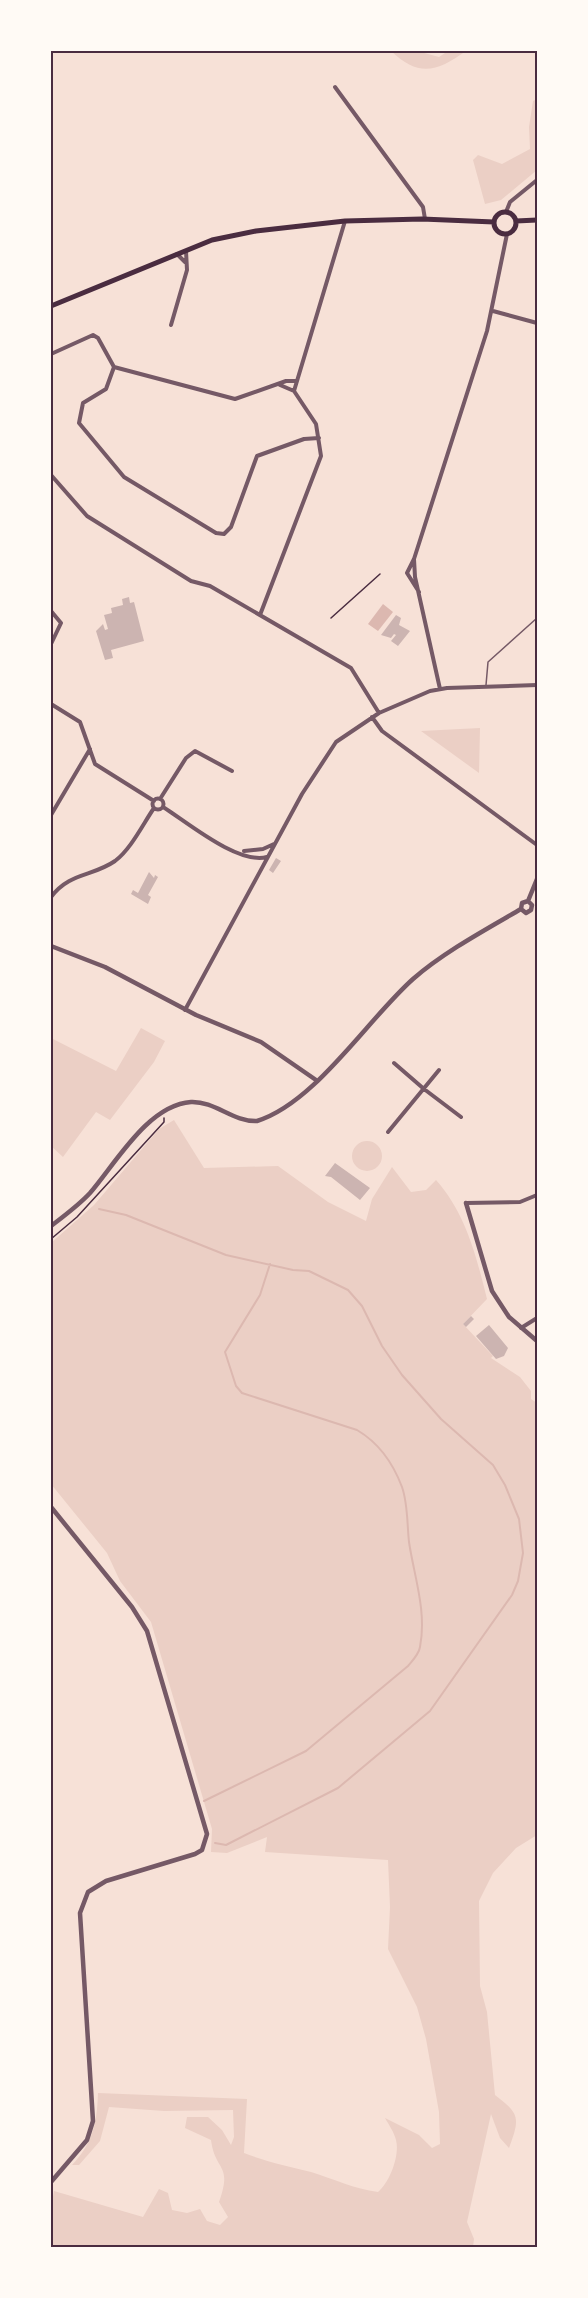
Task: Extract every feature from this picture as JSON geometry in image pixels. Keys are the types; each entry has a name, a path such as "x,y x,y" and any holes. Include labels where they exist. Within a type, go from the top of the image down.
{"main road":[{"path":"506,212 513,216 516,222 514,229 507,234 496,229 494,222 497,216 506,212"},
{"path":"51,306 212,240 256,231 345,221 425,219 494,222"},
{"path":"516,222 537,220"}],"street":[{"path":"335,87 423,207 425,219"},
{"path":"506,212 510,202 537,180"},
{"path":"294,391 345,221"},
{"path":"419,592 407,573 414,559 492,311 507,234"},
{"path":"171,325 187,270 186,250"},
{"path":"177,254 185,262"},
{"path":"492,311 537,323"},
{"path":"51,354 93,335 98,338 114,367 235,399 279,384 297,381"},
{"path":"114,367 106,389 83,403 79,423 124,477 216,533 224,534 231,527 257,456 304,439 319,438"},
{"path":"260,615 321,456 316,424 294,391 279,384"},
{"path":"51,475 87,516 191,581 210,586 351,668 379,713"},
{"path":"414,559 440,689"},
{"path":"51,611 61,623 51,644"},
{"path":"185,1010 274,843 326,754 336,742 379,713 440,689 537,685"},
{"path":"51,704 80,722 95,764 154,801"},
{"path":"372,717 382,731 537,844"},
{"path":"51,815 90,749"},
{"path":"154,801 160,799 186,758 195,751 232,771"},
{"path":"160,799 164,802 163,807"},
{"path":"51,897 66,880 104,867 120,857 154,808 154,801"},
{"path":"154,808 163,807 226,849 258,858 267,856"},
{"path":"241,852 263,849 274,843"},
{"path":"529,912 532,907 529,902 537,879"},
{"path":"51,1226 90,1192 114,1161 153,1119 168,1108 198,1102 249,1121 257,1121 279,1110 316,1080 420,973 521,909 522,903 529,902 537,905"},
{"path":"521,909 529,912 537,911"},
{"path":"51,946 105,967 185,1010 261,1042 316,1080"},
{"path":"394,1063 461,1117"},
{"path":"388,1132 439,1070"},
{"path":"537,1195 520,1202 466,1203 492,1292 509,1317 537,1341"},
{"path":"521,1328 537,1318"},
{"path":"51,1507 132,1607 147,1631 207,1834 202,1850 195,1854 106,1881 95,1886 83,1900 80,1936 93,2121 87,2140 51,2182"}],"lane":[{"path":"486,687 488,662 537,618"}],"path":[{"path":"330,618 380,574"},
{"path":"51,1239 95,1199 164,1122 162,1116"}],"shaded area":[{"path":"391,51 417,51 439,57 448,51 466,51 446,63 428,69 411,65"},
{"path":"537,99 537,170 501,200 485,204 473,160 478,155 502,164 530,149 529,127 533,101"},
{"path":"383,604 393,612 378,631 368,624"},
{"path":"480,728 479,773 421,731"},
{"path":"141,1028 165,1041 154,1062 110,1120 96,1112 63,1157 51,1146 51,1038 116,1071"},
{"path":"174,1120 204,1168 278,1166 328,1202 366,1221 372,1199 392,1167 411,1192 426,1190 436,1180 455,1207 469,1236 487,1299 463,1324 493,1356 491,1358 520,1377 531,1391 531,1399 537,1403 537,1835 516,1848 493,1873 479,1901 480,1986 487,2012 495,2095 513,2112 516,2123 509,2148 500,2138 491,2114 467,2222 474,2239 473,2247 52,2247 51,2207 54,2191 143,2217 159,2189 168,2193 172,2210 187,2213 200,2209 207,2221 220,2225 228,2217 219,2202 224,2174 211,2140 185,2128 187,2117 208,2117 222,2130 231,2145 234,2137 233,2110 164,2111 109,2107 100,2141 79,2165 72,2165 85,2149 92,2132 98,2093 247,2099 244,2153 369,2191 378,2192 382,2188 390,2175 397,2153 395,2137 385,2118 419,2135 432,2148 440,2144 439,2112 426,2039 417,2007 388,1949 390,1907 388,1860 265,1852 267,1837 227,1853 211,1852 212,1829 151,1622 120,1581 107,1553 51,1484 51,1243 94,1205 159,1129"},
{"path":"367,1141 378,1145 382,1156 378,1167 367,1171 356,1167 352,1156 356,1145"}],"building":[{"path":"129,597 130,603 134,602 144,641 111,650 113,658 105,660 96,631 103,624 105,630 108,629 104,615 112,613 111,608 123,605 122,599"},
{"path":"396,615 401,618 399,625 410,631 398,646 391,641 396,635 394,634 391,638 381,635"},
{"path":"276,858 281,861 273,873 269,870"},
{"path":"149,872 154,878 155,875 158,877 148,895 151,897 148,904 131,894 133,890 138,893"},
{"path":"335,1163 370,1188 360,1200 331,1177 325,1176"},
{"path":"471,1316 474,1319 466,1327 463,1324"},
{"path":"489,1325 508,1348 504,1356 496,1359 476,1336"}],"waterway":[{"path":"99,1209 126,1215 226,1255 293,1270 309,1271 348,1290 362,1306 382,1346 402,1375 441,1419 493,1465 505,1485 519,1519 523,1553 518,1581 512,1595 430,1711 338,1788 226,1845 215,1843"},
{"path":"204,1801 306,1751 408,1666 416,1657 422,1634 421,1607 409,1542 404,1494 384,1454 357,1430 242,1393 236,1386 225,1352 260,1295 270,1264"}]}
